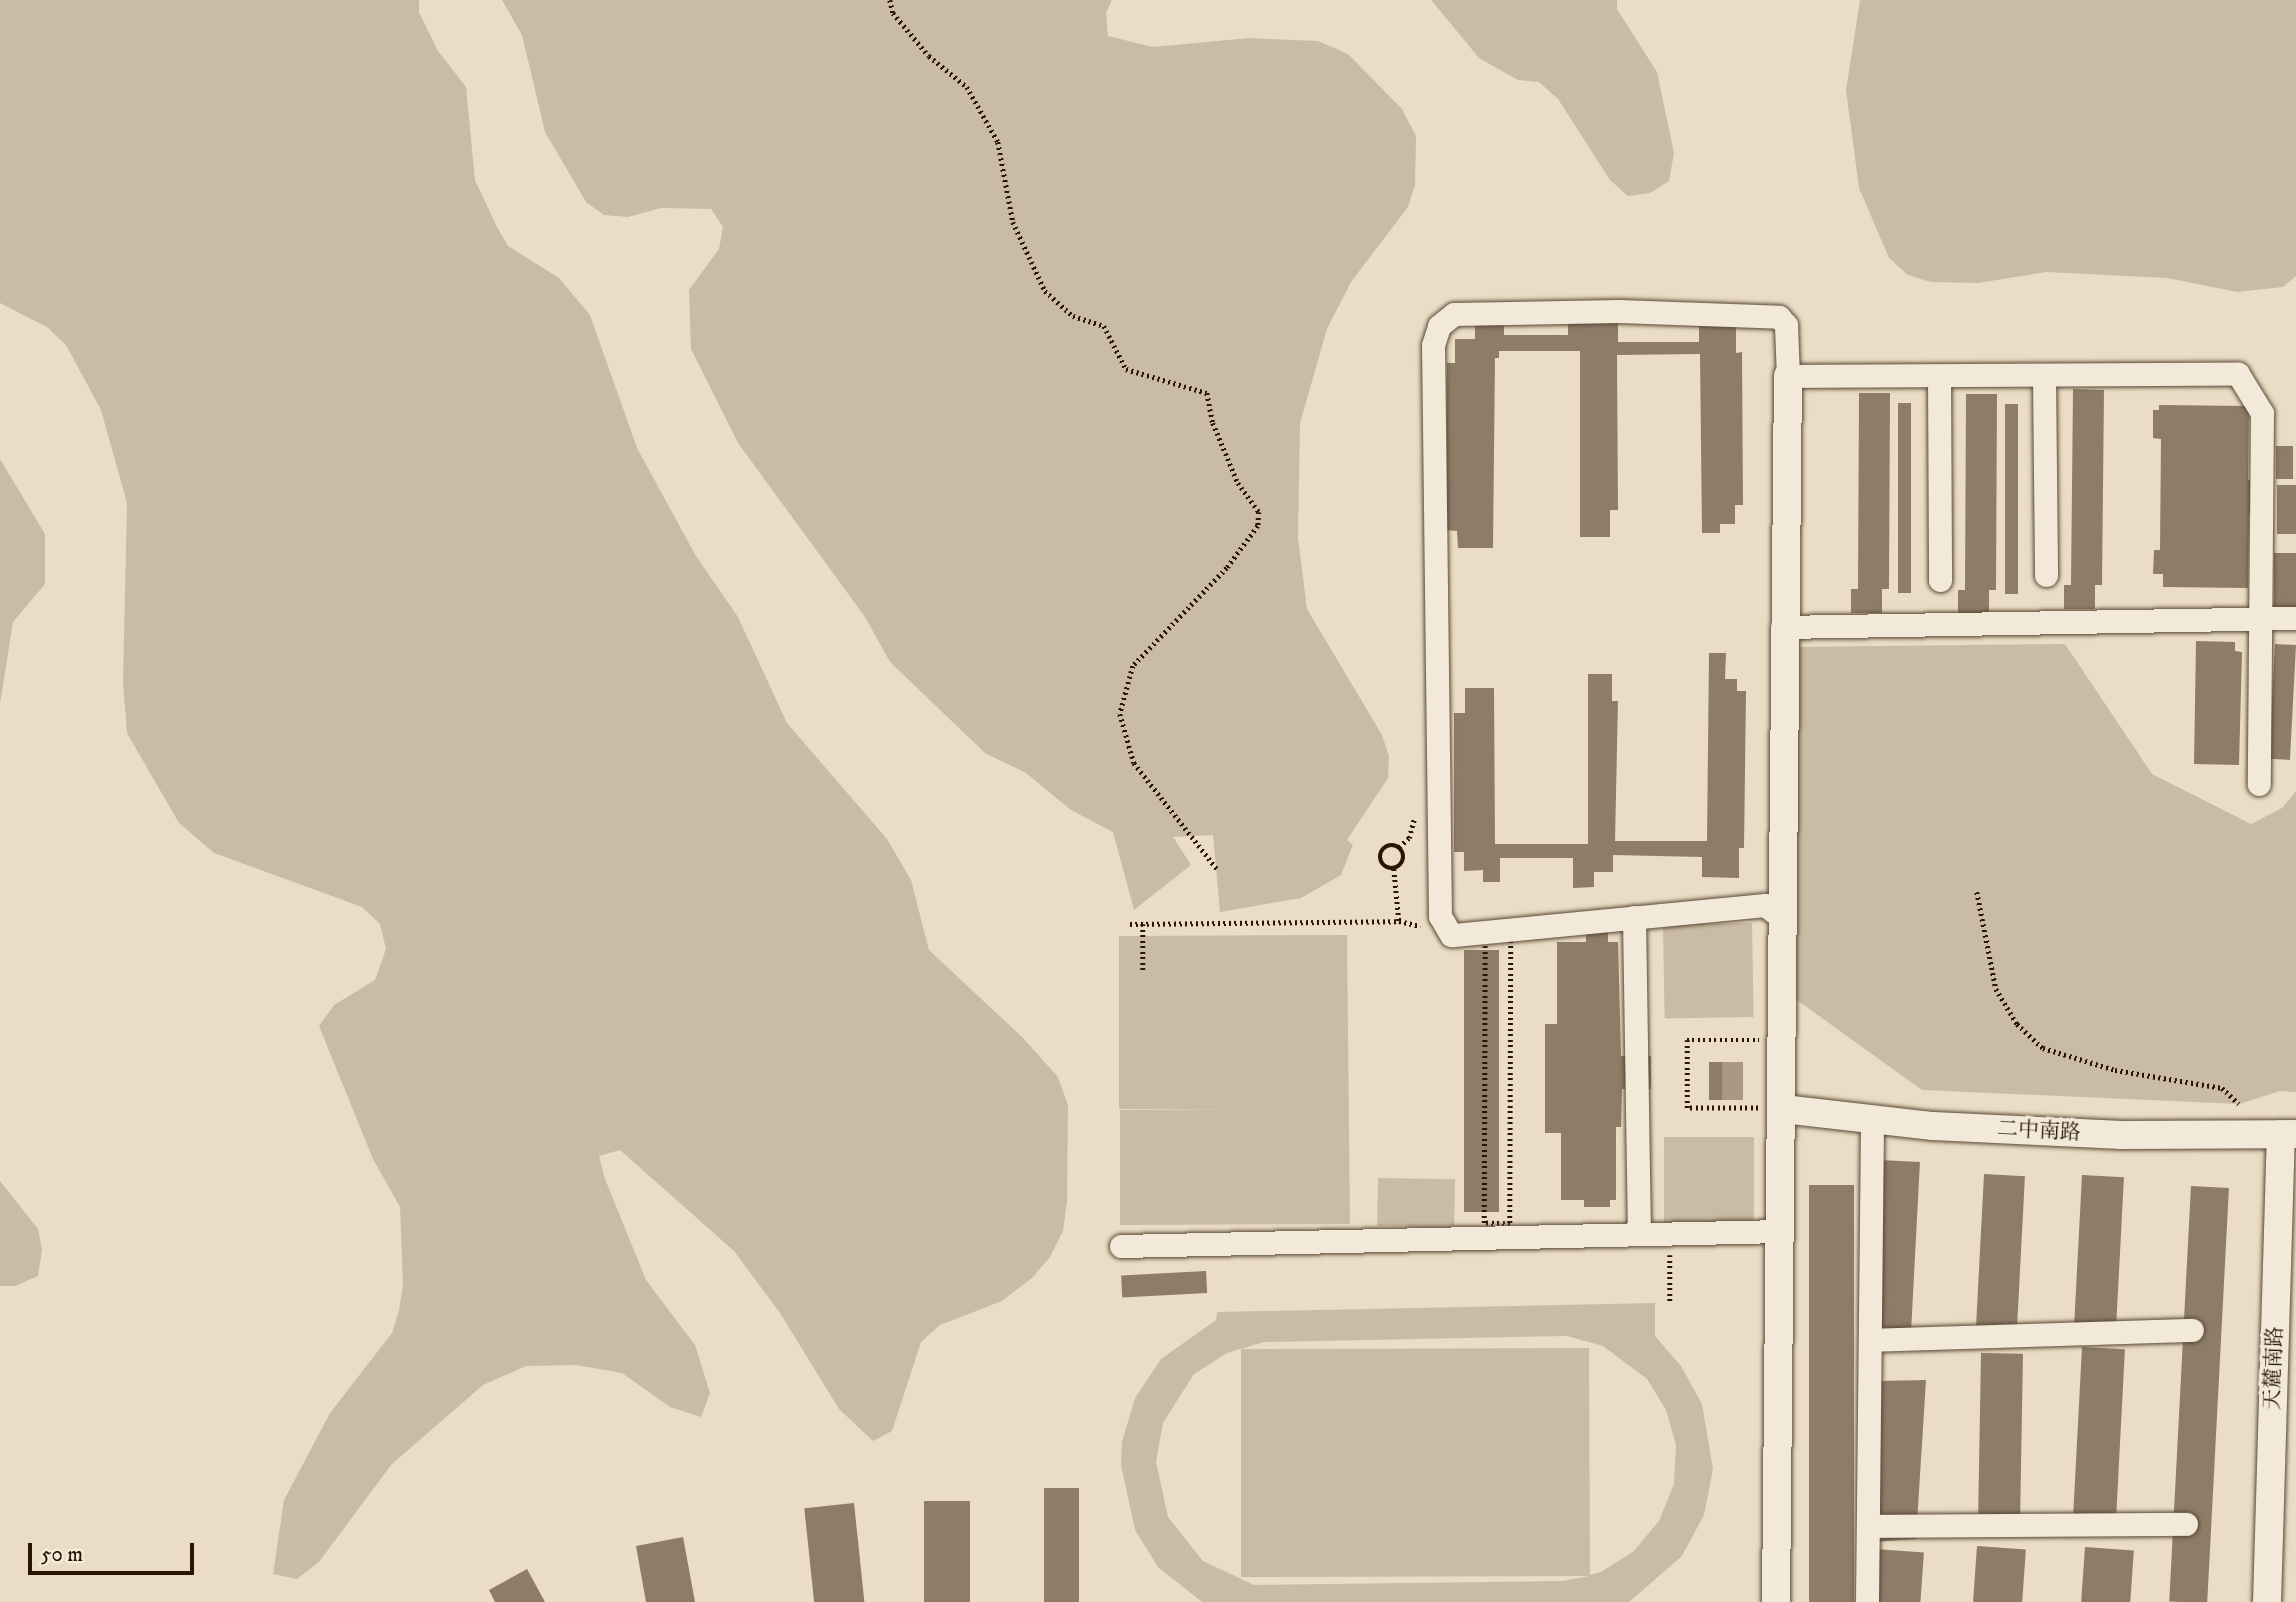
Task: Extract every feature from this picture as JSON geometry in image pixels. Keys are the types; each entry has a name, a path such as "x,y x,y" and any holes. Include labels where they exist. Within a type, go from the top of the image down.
{"street":[{"path":"1776,1602 1780,1231 1773,1108 1783,919 1782,627 1788,376 1786,325 1779,317 1619,311 1454,314 1439,326 1433,345 1437,903 1451,935 1765,905 1783,919"},
{"path":"1788,376 2238,374 2262,414 2259,784"},
{"path":"1939,376 1940,580"},
{"path":"2044,376 2046,575"},
{"path":"1782,627 2296,618"},
{"path":"1634,917 1639,1234"},
{"name":"二中南路","path":"1773,1108 1872,1118 2122,1135 2288,1134"},
{"path":"1867,1602 1872,1118"},
{"name":"天麓南路","path":"2267,1602 2288,1134"},
{"path":"1122,1246 1780,1231"},
{"path":"1870,1340 2192,1330"},
{"path":"1868,1526 2186,1524"}],"path":[{"path":"890,0 893,13 929,56 967,86 998,142 1013,222 1045,291 1073,316 1104,326 1126,369 1207,393 1213,423 1238,482 1259,512 1258,526 1227,568 1133,666 1120,714 1134,764 1218,870"},
{"path":"1399,847 1414,827 1414,812"},
{"path":"1394,869 1383,865 1381,854 1390,846 1399,847"},
{"path":"1394,869 1404,859 1399,847"},
{"path":"1394,869 1399,921"},
{"path":"1977,892 1996,989 2017,1024 2043,1048 2115,1070 2222,1088 2239,1104"},
{"path":"1130,924 1399,921 1451,935"},
{"path":"1143,924 1143,971"},
{"path":"1485,935 1511,935 1510,1224 1484,1223 1485,935"},
{"path":"1763,1040 1687,1040 1687,1108 1773,1108"},
{"path":"1670,1251 1670,1303"}],"shaded area":[{"path":"0,0 419,0 419,12 438,51 466,87 475,180 497,227 508,246 559,278 590,315 637,448 696,556 738,617 787,723 887,839 911,880 929,950 1023,1038 1058,1077 1068,1105 1067,1201 1063,1231 1050,1257 1033,1277 1002,1301 940,1325 921,1342 892,1431 873,1441 839,1409 780,1313 734,1251 620,1150 599,1156 605,1179 646,1280 695,1345 710,1393 701,1417 670,1407 622,1373 576,1365 526,1366 483,1385 391,1465 319,1562 297,1579 273,1574 284,1500 330,1413 392,1333 399,1310 403,1285 400,1207 373,1159 319,1026 334,1005 375,980 386,949 380,924 362,907 214,853 179,823 127,733 123,682 127,503 101,410 66,345 47,327 0,303"},
{"path":"502,0 1112,0 1106,13 1108,36 1153,47 1249,38 1318,41 1348,54 1402,109 1416,136 1415,185 1408,207 1351,282 1327,329 1300,423 1298,537 1307,609 1382,735 1389,756 1388,778 1347,840 1353,845 1341,875 1301,898 1220,912 1213,835 1173,837 1191,865 1134,910 1113,832 1071,810 1026,773 985,753 890,662 865,617 738,443 691,349 689,290 719,249 723,227 711,209 661,208 628,217 604,215 586,202 545,132 522,35"},
{"path":"1431,0 1617,0 1617,9 1657,72 1674,153 1669,181 1650,193 1628,196 1610,180 1558,99 1539,82 1518,80 1479,58"},
{"path":"1860,0 2296,0 2296,276 2283,287 2237,292 2167,278 2046,272 1978,283 1931,282 1908,275 1889,258 1859,188 1846,90"},
{"path":"0,459 45,534 45,584 13,622 0,704"},
{"path":"2065,644 2152,774 2251,824 2282,808 2296,791 2296,1092 2280,1091 2239,1104 1922,1090 1794,998 1793,647"},
{"path":"1752,923 1754,1017 1665,1019 1663,925"},
{"path":"1347,935 1350,1224 1120,1225 1120,1110 1234,1109 1119,1109 1119,936"},
{"path":"1722,1062 1743,1062 1743,1100 1722,1100"},
{"path":"1664,1137 1754,1137 1754,1231 1664,1231"},
{"path":"1378,1178 1455,1179 1454,1227 1377,1226"},
{"path":"0,1181 38,1229 42,1250 38,1276 15,1286 0,1286"},
{"path":"1655,1303 1655,1336 1681,1366 1702,1404 1713,1469 1704,1515 1682,1556 1629,1602 1202,1602 1158,1567 1135,1530 1121,1465 1122,1442 1135,1398 1161,1359 1216,1320 1217,1312","holes":["1567,1336 1603,1346 1647,1379 1666,1410 1676,1445 1674,1484 1659,1521 1634,1551 1601,1572 1590,1575 1589,1348 1241,1349 1241,1577 1589,1576 1562,1581 1254,1585 1203,1561 1168,1517 1156,1462 1163,1423 1194,1374 1227,1353 1264,1342"]}],"building":[{"path":"1568,311 1618,318 1618,342 1699,342 1699,322 1736,321 1736,353 1742,352 1743,505 1735,505 1735,524 1720,524 1720,533 1702,533 1700,354 1617,355 1618,510 1610,510 1610,537 1580,537 1580,351 1499,351 1499,358 1495,358 1493,548 1458,548 1457,531 1446,530 1447,363 1455,363 1455,339 1475,339 1475,316 1504,317 1504,335 1568,335"},
{"path":"2073,389 2104,390 2102,585 2095,585 2095,609 2064,609 2064,585 2071,585"},
{"path":"1859,393 1890,393 1889,589 1882,589 1882,613 1851,613 1851,589 1858,589"},
{"path":"1966,394 1997,394 1996,590 1989,590 1989,614 1958,614 1958,590 1965,590"},
{"path":"1898,403 1911,403 1911,593 1898,593"},
{"path":"2005,404 2018,404 2018,594 2005,594"},
{"path":"2159,405 2249,406 2248,480 2253,480 2253,513 2249,513 2248,588 2163,587 2163,574 2153,574 2154,550 2160,550 2161,439 2153,438 2153,410 2159,410"},
{"path":"2276,446 2293,446 2293,479 2276,479"},
{"path":"2277,485 2296,485 2296,534 2277,534"},
{"path":"2274,553 2296,553 2296,612 2274,612"},
{"path":"2196,641 2235,642 2235,651 2242,652 2239,765 2194,764"},
{"path":"2275,644 2296,645 2290,760 2269,759"},
{"path":"1709,653 1726,653 1725,679 1737,679 1737,691 1746,691 1744,848 1739,848 1739,878 1702,877 1702,857 1613,855 1613,872 1594,872 1594,887 1573,888 1573,858 1500,858 1500,882 1483,882 1483,870 1464,871 1464,852 1454,852 1454,713 1465,713 1465,688 1494,688 1495,844 1588,844 1588,674 1612,674 1612,701 1618,701 1615,841 1707,841"},
{"path":"1586,931 1608,931 1608,942 1618,942 1621,1056 1651,1056 1651,1089 1622,1089 1621,1127 1616,1127 1616,1200 1610,1200 1610,1207 1584,1207 1584,1200 1561,1200 1561,1133 1545,1133 1545,1024 1557,1024 1557,942 1586,942"},
{"path":"1464,950 1499,950 1499,1212 1464,1212"},
{"path":"1709,1062 1722,1062 1722,1100 1709,1100"},
{"path":"1880,1160 1920,1162 1911,1335 1871,1333"},
{"path":"1984,1174 2025,1176 2016,1341 1975,1339"},
{"path":"2082,1175 2124,1177 2115,1341 2073,1339"},
{"path":"1809,1185 1854,1185 1854,1602 1809,1602"},
{"path":"2191,1186 2229,1188 2207,1602 2169,1601"},
{"path":"1206,1271 1207,1293 1122,1297 1121,1275"},
{"path":"2082,1347 2125,1349 2116,1529 2073,1527"},
{"path":"1981,1353 2023,1354 2020,1534 1978,1533"},
{"path":"1926,1380 1916,1539 1873,1542 1878,1381"},
{"path":"1044,1488 1079,1488 1079,1602 1044,1602"},
{"path":"924,1501 970,1501 970,1602 924,1602"},
{"path":"854,1503 864,1602 814,1602 804,1508"},
{"path":"683,1537 695,1602 646,1602 636,1546"},
{"path":"1977,1546 2026,1549 2022,1602 1973,1602"},
{"path":"2085,1547 2134,1550 2130,1602 2081,1602"},
{"path":"1875,1549 1924,1552 1920,1602 1871,1602"},
{"path":"527,1569 545,1602 495,1602 489,1590"}]}
